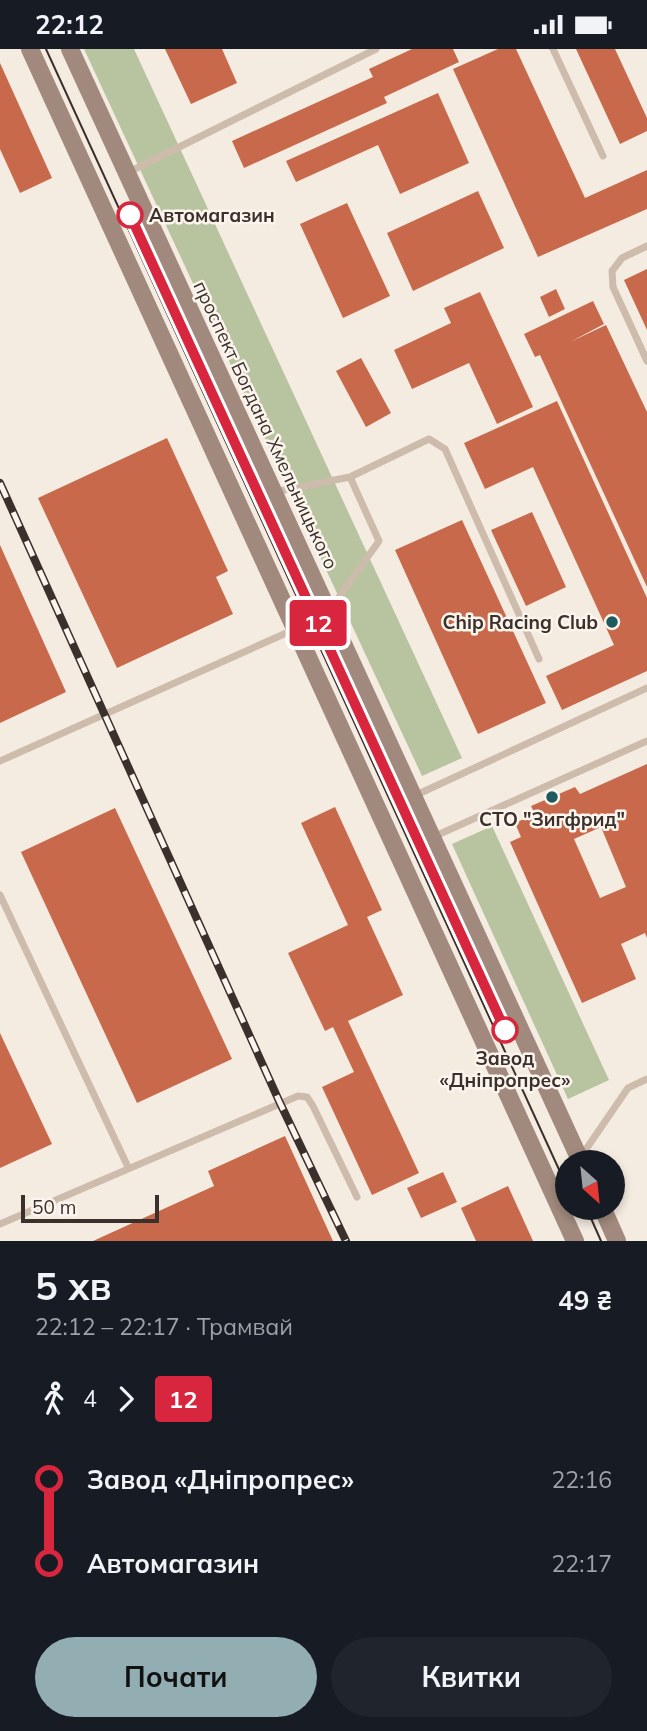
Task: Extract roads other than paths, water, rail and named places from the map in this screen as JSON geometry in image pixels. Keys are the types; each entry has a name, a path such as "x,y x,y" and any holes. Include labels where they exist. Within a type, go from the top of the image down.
{"main road":[{"path":"30,49 575,1241"},
{"name":"проспект Богдана Хмельницького","path":"70,49 575,1150"},
{"path":"608,1220 617,1241"}],"lane":[{"path":"127,173 376,49"},
{"path":"554,49 603,156"},
{"path":"647,246 622,258 612,271 613,287 647,361"},
{"path":"274,492 350,477 429,439 446,449 538,659"},
{"path":"328,612 379,541 350,477"},
{"path":"0,761 295,629"},
{"path":"413,796 647,688"},
{"path":"432,837 647,741"},
{"path":"0,895 128,1167"},
{"path":"587,1150 628,1089 647,1079"},
{"path":"0,1224 298,1096 307,1097 357,1197"}],"tram line":[{"path":"46,49 555,1161"},
{"name":"12","path":"130,215 505,1030"},
{"path":"592,1220 601,1241"}],"railway":[{"path":"0,483 280,1103 346,1241"}],"place":[{"name":"Автомагазин","path":"130,215"},
{"name":"Chip Racing Club","path":"612,622"},
{"name":"СТО \"Зигфрид\"","path":"552,797"},
{"name":"Завод «Дніпропрес»","path":"505,1030"}]}
